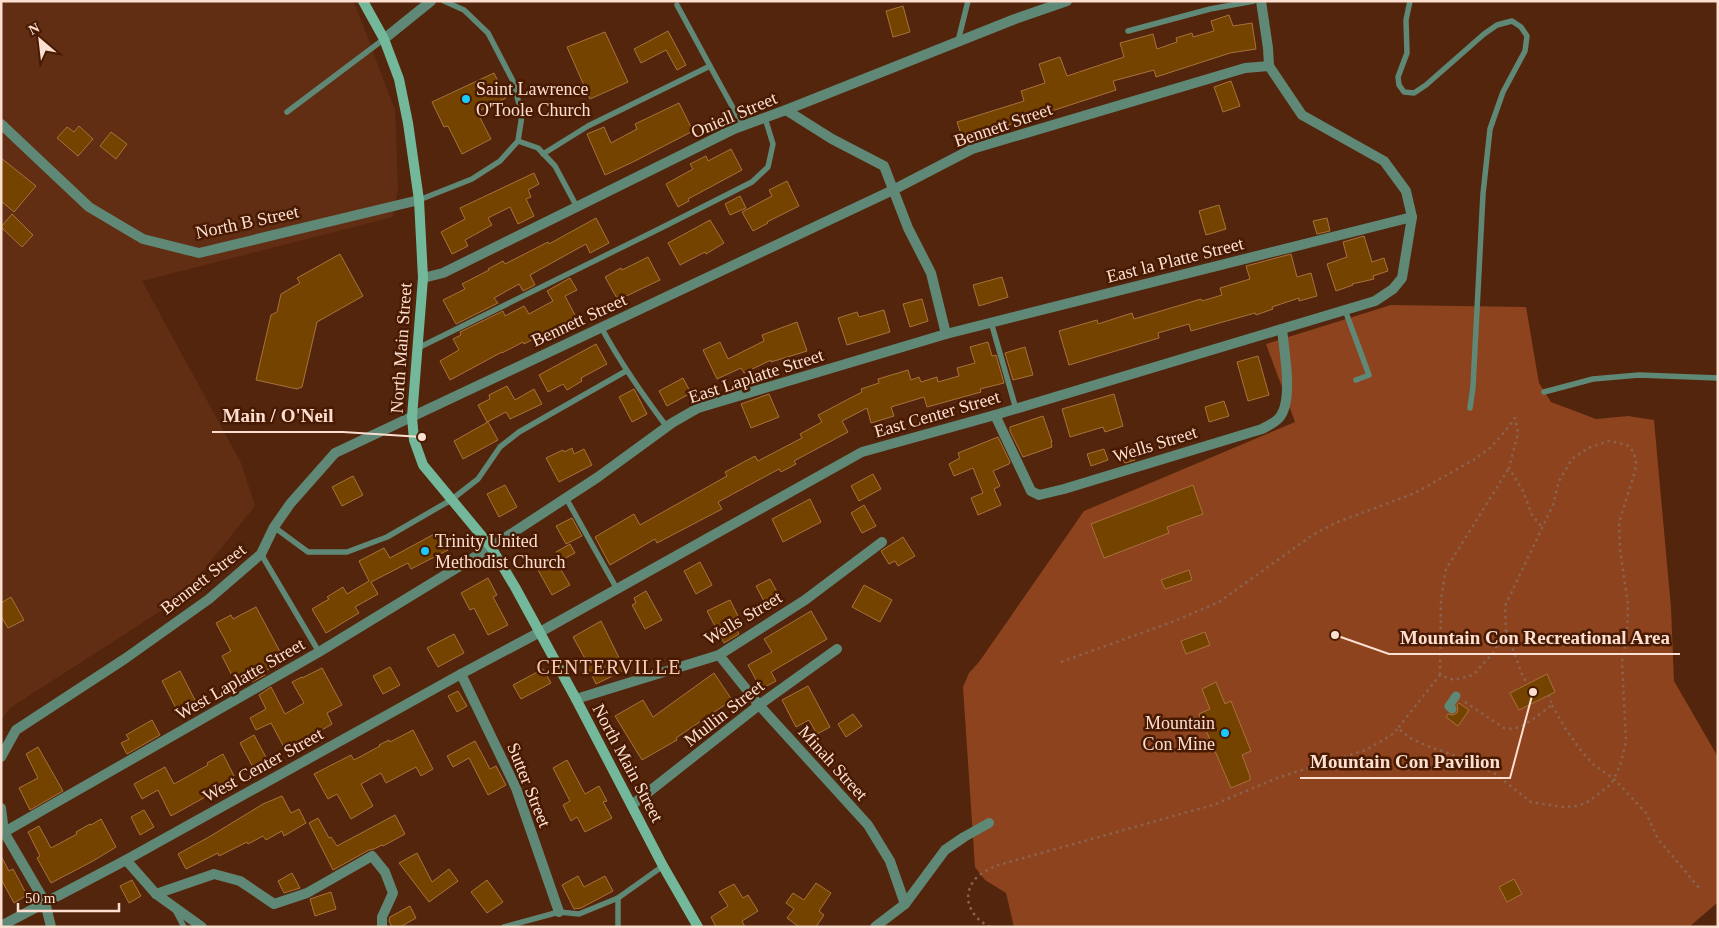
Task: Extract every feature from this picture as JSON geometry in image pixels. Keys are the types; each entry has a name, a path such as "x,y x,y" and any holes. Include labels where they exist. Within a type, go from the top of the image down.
{"main road":[{"name":"North Main Street","path":"363,1 384,39 399,79 408,122 419,200 422,278 412,417 414,440 422,465 491,547 540,632 663,866 698,927"}],"street":[{"path":"384,39 431,1"},
{"name":"Oniell Street","path":"422,278 444,273 743,126 1067,1"},
{"path":"1261,1 1269,66 1302,115 1384,161 1406,191 1412,217"},
{"name":"Bennett Street","path":"1,757 16,730 126,658 209,598 261,554 274,527 290,504 335,453 893,190 972,149 1245,68 1269,66"},
{"path":"786,110 832,139 884,166 908,228 931,273 946,334"},
{"name":"North B Street","path":"1,124 90,207 143,239 199,253 419,200"},
{"name":"East Center Street","path":"540,632 862,452 1016,409 1375,301 1393,289 1402,278 1412,217"},
{"name":"East la Platte Street","path":"946,334 1412,217"},
{"name":"Wells Street","path":"995,415 1032,490 1040,495 1064,489 1262,429 1279,418 1287,402 1282,329"},
{"name":"East Laplatte Street","path":"491,547 566,498 668,426 698,408 946,334"},
{"name":"Wells Street","path":"576,700 719,656 805,600 882,542"},
{"name":"West Laplatte Street","path":"3,833 319,652 491,547"},
{"name":"West Center Street","path":"1,926 126,860 460,674 540,632"},
{"name":"Mullin Street","path":"632,805 758,705 837,649"},
{"name":"Minah Street","path":"719,656 758,705 868,825 890,861 905,904"},
{"name":"Sutter Street","path":"460,674 516,788 559,912"},
{"path":"1452,709 1449,706 1456,696"},
{"path":"1,808 3,833 45,902 51,927"},
{"path":"875,927 905,904 946,850 989,823"},
{"path":"156,894 214,874 240,881 274,904 307,893 372,856 385,872 393,893 382,918 382,927"},
{"path":"126,860 156,894 202,927"}],"lane":[{"path":"419,200 472,179 500,162 518,141 522,115 513,81 488,33 464,10 444,1"},
{"path":"958,42 968,1"},
{"path":"1128,31 1210,9 1254,1"},
{"path":"1410,1 1406,20 1407,53 1398,77 1399,85 1404,92 1414,93 1426,85 1484,34 1497,26 1512,21 1521,27 1527,36 1526,51 1503,92 1490,129 1483,194 1473,387 1470,408"},
{"path":"677,5 743,126"},
{"path":"286,112 384,39"},
{"path":"544,154 588,126 710,66"},
{"path":"418,348 752,182 768,167 773,144 765,118"},
{"path":"518,141 538,148 544,154 554,166 577,207"},
{"path":"1346,310 1369,375 1356,380"},
{"path":"991,322 1016,409"},
{"path":"602,327 618,359 668,426"},
{"path":"274,527 308,552 347,552 387,537 452,500 478,478 500,447 519,432 626,371"},
{"path":"1544,392 1593,379 1611,377 1639,375 1718,378"},
{"path":"566,498 617,589"},
{"path":"261,554 319,652"},
{"path":"504,927 559,912 579,914 618,898 663,866"},
{"path":"618,898 618,927"},
{"path":"173,906 184,927"}],"path":[{"path":"990,927 982,923 972,913 969,904 969,893 973,882 983,873 996,866 1214,805 1277,778 1366,750 1393,734 1440,675 1441,599 1446,570 1509,468 1518,433 1515,418 1490,448 1475,459 1415,493 1335,523 1319,532 1219,602 1172,622 1061,662"},
{"path":"1398,728 1410,738 1468,760 1494,773 1531,802 1562,808 1578,806 1606,790 1614,780 1626,741 1622,662 1627,636 1628,604 1620,550 1619,523 1635,471 1636,460 1633,451 1627,445 1609,441 1588,448 1572,459 1559,481 1553,505 1505,606 1506,630 1523,676 1528,684"},
{"path":"1509,468 1523,491 1532,515 1542,527"},
{"path":"1440,675 1454,680 1473,675 1493,653 1506,630"},
{"path":"1454,680 1456,696 1504,728 1511,730 1519,727 1552,705"},
{"path":"1549,695 1552,705 1565,728 1582,752 1614,780 1646,813 1658,839 1701,890"}],"shaded area":[{"path":"1,1 352,1 356,7 395,110 398,188 393,217 142,281 241,463 255,506 181,598 10,708 1,721"},
{"path":"1391,305 1526,307 1539,383 1551,402 1596,419 1628,416 1654,420 1671,608 1674,681 1718,757 1717,903 1689,927 1014,927 1006,893 985,880 975,867 963,687 969,673 979,662 1084,511 1295,422 1266,344"}],"building":[{"path":"903,6 910,32 893,37 886,11"},
{"path":"1229,15 1233,26 1252,23 1256,49 1230,53 1156,77 1154,70 1113,81 1116,90 963,140 957,122 1024,101 1021,91 1045,83 1039,64 1060,57 1067,76 1124,57 1120,43 1153,34 1157,49 1177,42 1176,38 1192,33 1193,37 1214,31 1211,21"},
{"path":"668,31 686,65 677,70 666,50 641,63 634,49"},
{"path":"605,32 628,82 590,99 567,47"},
{"path":"494,73 506,98 477,112 491,139 462,154 448,126 444,127 432,102"},
{"path":"1231,81 1240,106 1223,112 1214,87"},
{"path":"679,103 693,131 605,175 587,134 604,127 611,143 637,129 635,124"},
{"path":"79,126 93,139 78,156 57,138 67,127 74,132"},
{"path":"111,132 127,144 116,159 100,146"},
{"path":"731,149 742,170 688,199 689,201 678,207 666,184 693,169 690,164 706,156 708,161"},
{"path":"1,158 36,186 14,212 1,201"},
{"path":"534,173 539,184 528,190 531,197 526,199 534,216 518,224 510,207 488,218 492,225 465,240 468,246 452,254 441,232 465,219 460,208"},
{"path":"787,181 799,206 753,231 742,212 772,196 769,190"},
{"path":"740,196 746,208 730,215 725,204"},
{"path":"1219,205 1226,229 1206,235 1199,211"},
{"path":"12,214 33,235 22,247 1,227"},
{"path":"596,218 609,243 590,253 586,244 530,275 535,285 523,291 519,284 494,298 498,303 456,324 443,300 465,289 462,284 503,261 505,264 548,242 549,244"},
{"path":"1327,218 1330,231 1317,234 1313,221"},
{"path":"710,220 724,243 706,254 705,252 680,265 668,243"},
{"path":"1364,236 1372,262 1384,258 1388,271 1373,276 1374,279 1352,284 1336,291 1327,264 1347,257 1343,242"},
{"path":"340,254 363,296 317,322 302,387 297,389 256,380 271,315 277,312 281,294 300,283 297,278"},
{"path":"1291,254 1297,277 1311,273 1317,296 1299,301 1299,298 1272,307 1273,309 1256,315 1255,313 1191,331 1189,324 1158,333 1159,338 1069,365 1059,331 1097,320 1098,324 1132,313 1134,319 1201,299 1202,301 1222,295 1220,288 1250,279 1246,266"},
{"path":"648,257 660,280 618,300 605,277"},
{"path":"1002,277 1008,297 979,306 973,285"},
{"path":"570,278 577,290 565,296 576,317 524,344 523,342 502,352 450,380 440,361 459,350 453,339 461,335 460,332 503,311 505,316 524,306 529,314 553,301 547,291"},
{"path":"922,299 928,321 910,327 903,304"},
{"path":"884,310 890,332 847,345 838,318 857,312 859,317"},
{"path":"797,322 807,351 771,362 771,360 744,373 741,368 717,379 703,350 720,342 728,359 764,341 762,335"},
{"path":"988,342 992,356 996,355 1004,383 980,389 981,392 927,407 924,397 891,407 894,416 871,423 867,408 842,421 848,432 794,461 796,464 781,472 779,469 718,502 722,509 657,543 655,539 610,565 595,537 634,514 640,525 727,476 725,472 755,456 758,461 802,438 800,434 822,422 818,415 862,392 861,389 879,383 878,379 908,370 911,380 919,377 921,382 937,377 938,382 959,376 957,368 975,363 970,347"},
{"path":"596,344 607,364 581,378 582,381 567,390 563,384 548,392 539,375"},
{"path":"1025,347 1033,375 1013,380 1005,353"},
{"path":"1258,356 1269,395 1248,401 1237,362"},
{"path":"683,378 691,393 667,406 659,391"},
{"path":"507,386 515,400 534,389 542,404 510,419 506,412 487,422 478,405 490,399 489,395"},
{"path":"634,389 647,414 632,422 619,397"},
{"path":"769,394 779,417 751,428 741,404"},
{"path":"1114,394 1123,426 1105,432 1103,427 1070,437 1062,409"},
{"path":"1224,401 1229,416 1209,422 1205,407"},
{"path":"1043,416 1052,447 1023,457 1010,431 1010,427"},
{"path":"488,422 498,440 463,459 454,441"},
{"path":"998,437 1010,462 993,471 1000,486 994,489 1001,505 978,515 971,498 983,493 973,468 954,476 949,464 960,458 958,453"},
{"path":"572,448 574,454 584,449 592,465 559,482 546,458"},
{"path":"1104,449 1108,460 1091,466 1087,454"},
{"path":"1132,453 1135,460 1125,463 1122,458"},
{"path":"873,474 881,489 859,501 851,486"},
{"path":"353,476 363,495 342,506 332,487"},
{"path":"505,485 517,507 499,517 487,494"},
{"path":"1193,485 1203,514 1167,527 1169,533 1104,558 1091,524"},
{"path":"810,499 821,522 783,542 772,519"},
{"path":"864,505 876,526 862,533 851,513"},
{"path":"572,518 582,536 566,544 556,526"},
{"path":"438,532 448,550 411,569 408,563 371,582 378,594 355,607 359,613 326,633 312,609 329,599 327,597 343,587 347,594 369,581 359,561 384,548 390,558"},
{"path":"903,537 915,556 898,566 895,561 889,564 881,551"},
{"path":"570,544 575,553 560,561 556,552"},
{"path":"555,560 570,585 552,595 538,570"},
{"path":"700,562 712,585 696,594 684,571"},
{"path":"1189,570 1192,580 1165,589 1161,580"},
{"path":"488,578 497,595 493,597 508,625 488,635 474,608 470,610 461,593"},
{"path":"770,579 781,599 767,607 756,586"},
{"path":"864,585 892,600 880,622 852,607"},
{"path":"646,591 662,620 645,629 632,605 636,603 634,598"},
{"path":"11,597 24,620 8,628 1,616 1,603"},
{"path":"730,600 738,616 731,619 739,634 724,643 707,611"},
{"path":"256,607 285,661 263,672 265,675 252,682 250,678 237,685 222,656 231,651 216,623 231,615 233,619"},
{"path":"811,611 827,639 771,672 776,681 761,689 748,665 772,652 764,639"},
{"path":"601,621 625,670 596,684 588,664 573,637"},
{"path":"1205,632 1210,645 1186,654 1181,641"},
{"path":"454,634 464,653 438,667 427,648"},
{"path":"390,667 400,685 383,694 373,676"},
{"path":"322,668 342,705 327,713 332,724 286,751 271,723 256,730 250,718 266,709 259,695 271,687 285,714 304,703 292,682"},
{"path":"543,669 551,683 521,699 513,685"},
{"path":"180,671 197,704 179,714 162,681"},
{"path":"714,673 732,700 676,738 677,740 642,760 615,716 643,700 653,717"},
{"path":"1547,674 1555,692 1519,710 1510,693"},
{"name":"Mountain Con Mine","path":"1216,682 1225,704 1231,701 1251,751 1242,755 1250,780 1231,788 1199,714 1210,709 1202,689"},
{"path":"808,686 830,727 817,734 809,720 796,727 782,700"},
{"path":"458,691 467,706 457,712 448,696"},
{"path":"1459,703 1469,710 1458,726 1446,717 1448,714 1453,715 1457,713 1457,705"},
{"path":"853,714 862,726 846,737 838,724"},
{"path":"152,720 160,735 127,754 121,743 129,739 126,735"},
{"path":"413,730 433,769 421,776 416,767 386,783 381,773 361,784 373,806 351,819 337,794 328,799 314,774 351,755 354,760 379,745 389,740 390,742"},
{"path":"254,735 268,761 254,769 240,743"},
{"path":"475,741 490,769 496,766 506,785 488,795 469,758 453,767 447,756"},
{"path":"38,747 63,791 30,810 19,788 38,778 26,754"},
{"path":"223,754 236,780 171,816 158,790 142,799 134,784 165,767 174,784 208,765 207,763"},
{"path":"567,760 585,794 599,786 607,801 603,802 612,818 585,832 577,817 571,821 563,805 570,801 553,768"},
{"path":"282,796 291,813 299,809 306,823 284,836 282,831 266,840 263,836 219,856 218,853 186,869 178,854 263,804"},
{"path":"144,810 154,827 140,835 131,817"},
{"path":"395,815 405,834 383,846 369,850 333,870 309,823 318,818 329,838 331,837 337,846"},
{"path":"101,819 116,847 51,883 37,858 40,856 28,832 39,826 51,848"},
{"path":"417,853 432,882 449,869 458,881 429,902 399,863"},
{"path":"1,856 9,871 13,869 27,895 14,903 1,879"},
{"path":"292,873 300,888 284,893 278,881"},
{"path":"578,876 584,887 605,876 613,891 581,908 574,909 562,885"},
{"path":"1514,879 1522,894 1507,902 1499,887"},
{"path":"132,880 141,896 129,903 120,886"},
{"path":"487,880 503,902 487,913 471,892"},
{"path":"816,883 831,893 819,911 824,915 816,927 799,927 787,918 794,909 786,903 793,893 804,900"},
{"path":"734,884 743,898 748,895 758,911 742,921 745,927 716,927 711,917 728,906 719,892"},
{"path":"331,892 336,909 315,916 310,899"},
{"path":"410,906 416,918 400,927 392,927 389,921 390,917"}],"place":[{"name":"Saint Lawrence O'Toole Church","path":"466,99"},
{"name":"Main / O'Neil","path":"422,437"},
{"name":"Trinity United Methodist Church","path":"425,551"},
{"name":"Mountain Con Recreational Area","path":"1335,635"},
{"name":"Mountain Con Pavilion","path":"1533,692"},
{"name":"Mountain Con Mine","path":"1225,733"}],"district":[{"name":"CENTERVILLE","path":"609,667"}]}
